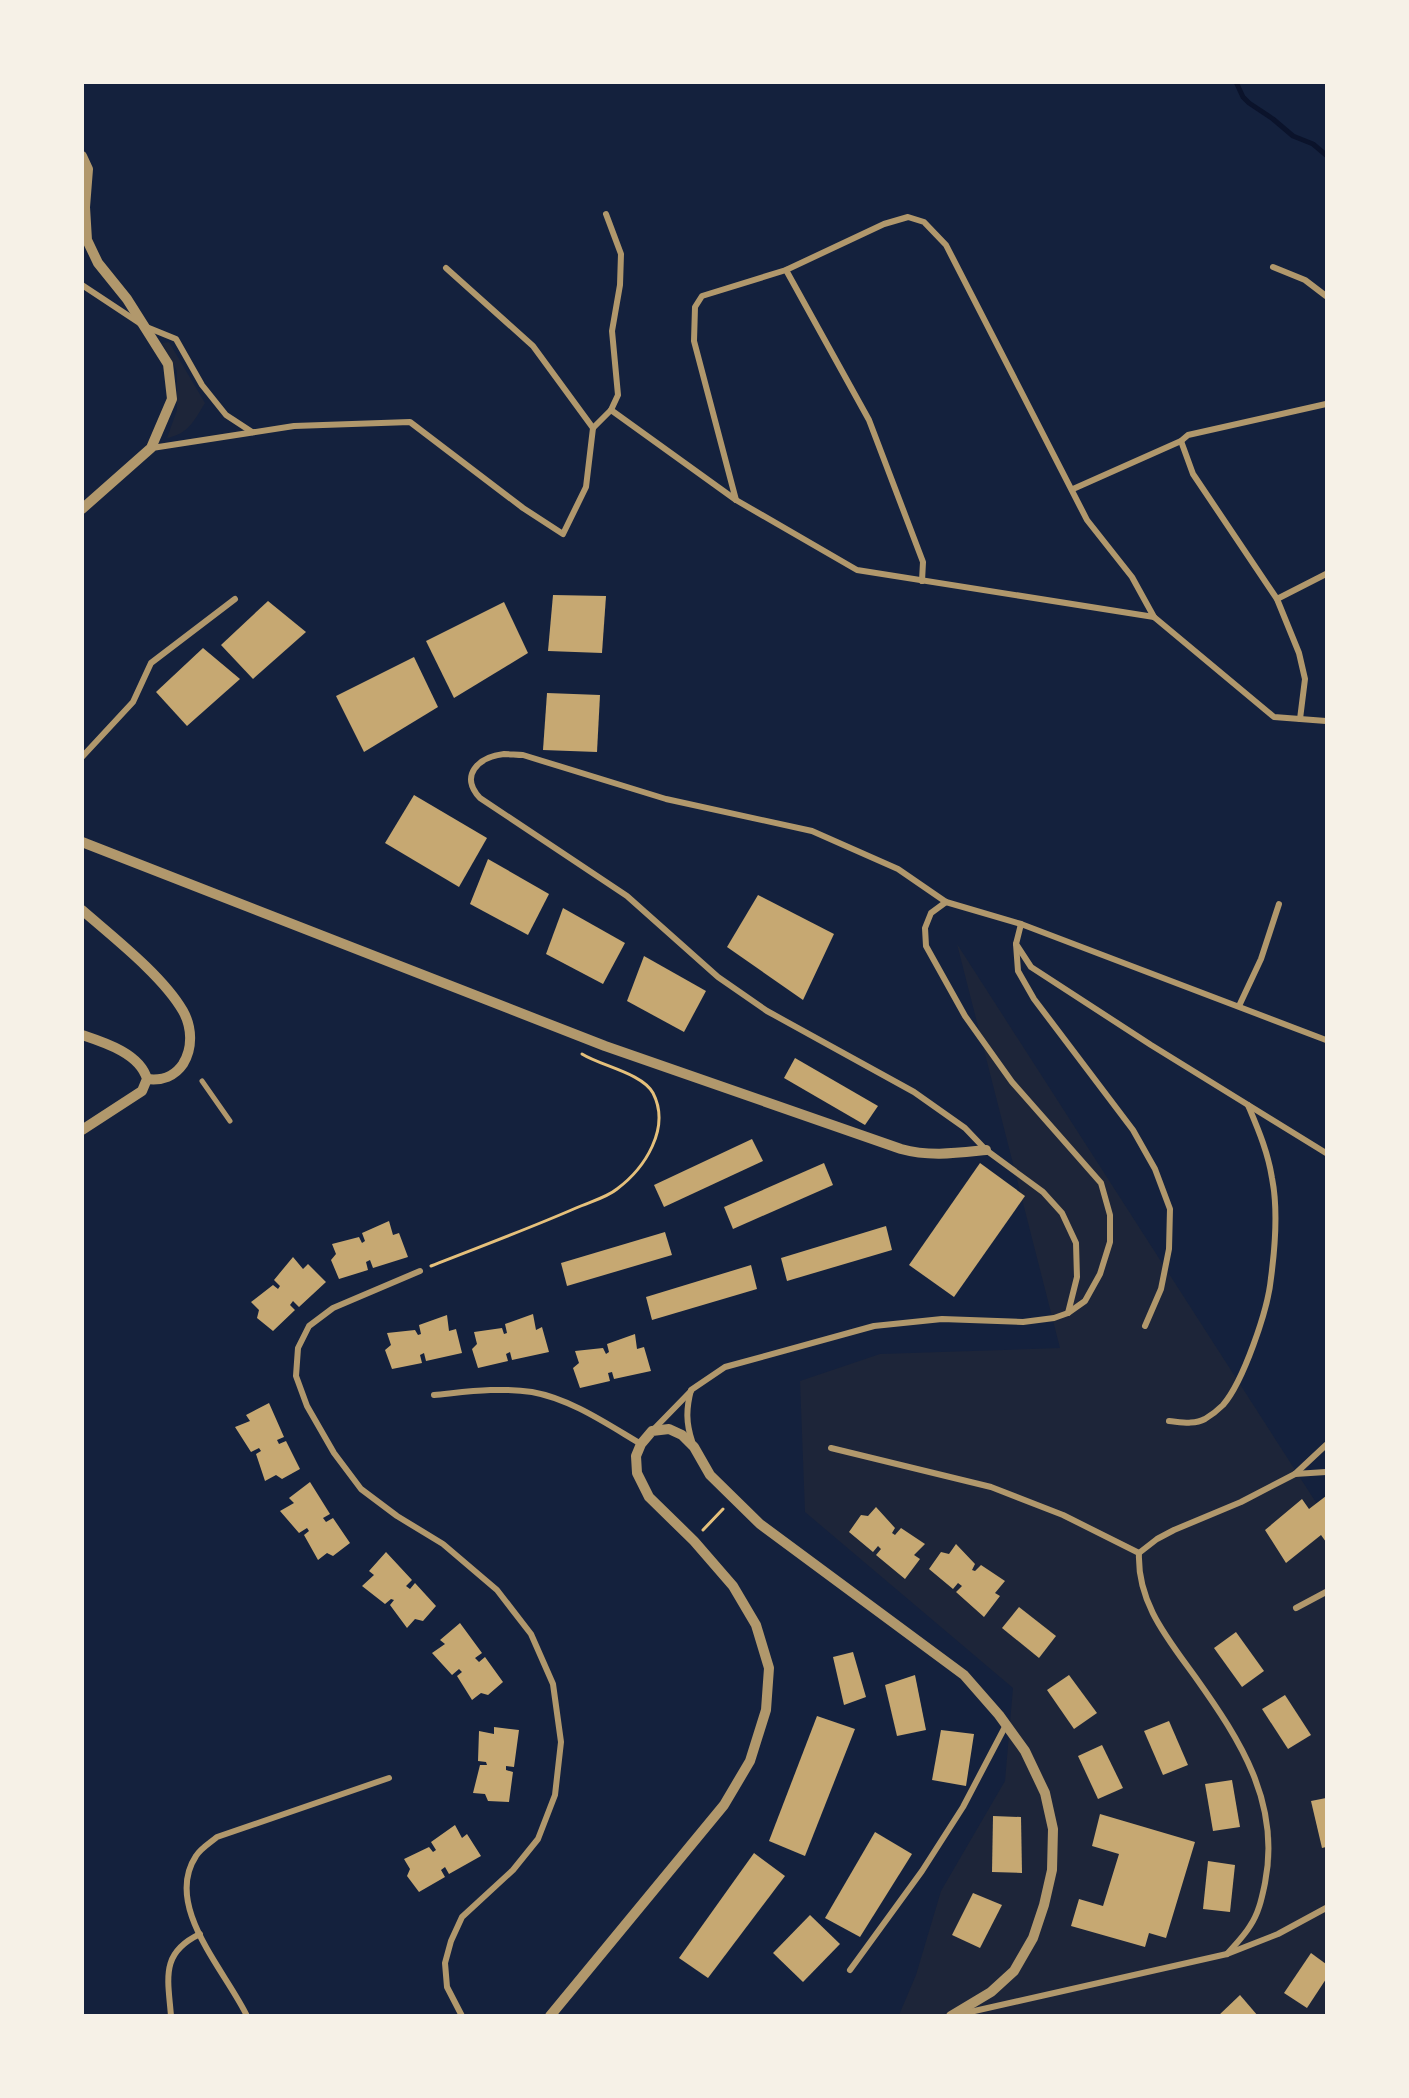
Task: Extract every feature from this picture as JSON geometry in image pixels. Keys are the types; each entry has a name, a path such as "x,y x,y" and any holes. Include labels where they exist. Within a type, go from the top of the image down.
{"street":[{"path":"82,156 88,169 85,207 87,240 98,263 127,300 168,364 172,399 151,448 82,509"},
{"path":"151,448 294,426 410,422 523,508 563,534 586,487 593,428 611,410 618,395 612,332 620,285 621,254 606,214"},
{"path":"736,500 694,341 695,307 702,296 786,270 884,224 908,217 924,222 946,245 1087,520 1132,577 1154,617 1274,717 1326,722"},
{"path":"1273,267 1305,280 1326,296"},
{"path":"446,268 533,346 593,428"},
{"path":"786,270 869,420 923,562 922,581"},
{"path":"82,285 144,326 176,339 202,385 226,415 252,432"},
{"path":"1073,489 1180,441 1188,435 1326,404"},
{"path":"611,410 736,500 857,570 1154,617"},
{"path":"1180,441 1193,474 1277,599 1299,653 1305,679 1300,719"},
{"path":"1277,599 1326,574"},
{"path":"82,757 133,702 152,663 235,599"},
{"path":"1068,1313 1077,1278 1076,1243 1062,1213 1043,1192 986,1150 965,1128 914,1092 767,1011 718,977 627,896 480,798 472,790 469,780 474,769 486,759 504,754 523,755 666,799 812,831 898,869 946,902 1021,924 1326,1040"},
{"path":"82,842 576,1035 918,1154 939,1155 986,1150"},
{"path":"550,2016 724,1805 750,1761 766,1710 769,1668 756,1625 733,1586 694,1541 649,1497 638,1473 636,1456 641,1443 691,1390 725,1367 874,1326 942,1318 1023,1322 1054,1318 1068,1313 1085,1301 1100,1274 1110,1242 1110,1215 1101,1183 1012,1082 965,1016 926,946 925,928 931,913 946,902"},
{"path":"1239,1006 1261,958 1279,904"},
{"path":"82,910 162,984 184,1012 190,1033 190,1048 185,1060 177,1072 159,1080 147,1080"},
{"path":"1021,924 1016,944 1018,971 1034,999 1133,1130 1155,1169 1170,1209 1169,1250 1161,1289 1145,1326"},
{"path":"1016,944 1030,967 1151,1046 1326,1153"},
{"path":"82,1035 113,1045 145,1069 147,1080 142,1091 82,1130"},
{"path":"202,1080 230,1121"},
{"path":"1169,1421 1190,1423 1203,1420 1222,1406 1238,1383 1258,1331 1271,1281 1274,1229 1273,1180 1263,1142 1248,1105"},
{"path":"420,1270 333,1308 309,1326 298,1348 296,1376 307,1406 334,1453 361,1489 397,1516 443,1544 497,1590 531,1634 553,1684 561,1742 555,1795 538,1839 513,1870 462,1917 451,1941 445,1963 447,1987 462,2016"},
{"path":"434,1395 491,1389 533,1392 575,1406 641,1443"},
{"path":"691,1390 686,1409 687,1426 694,1447 710,1475 760,1524 964,1675 1006,1725 1024,1751 1045,1793 1053,1829 1052,1870 1033,1938 1014,1971 991,1992 952,2016"},
{"path":"652,1431 669,1429 682,1435 694,1447"},
{"path":"1139,1553 1166,1534 1241,1502 1295,1474 1326,1444"},
{"path":"831,1448 991,1487 1063,1515 1139,1553"},
{"path":"1295,1474 1326,1472"},
{"path":"1139,1553 1138,1572 1147,1604 1168,1639 1228,1722 1258,1781 1268,1832 1268,1868 1261,1902 1251,1925 1227,1954"},
{"path":"1296,1608 1326,1592"},
{"path":"850,1970 922,1871 963,1807 1006,1725"},
{"path":"247,2016 200,1934 186,1898 188,1874 197,1854 217,1837 389,1778"},
{"path":"952,2016 1227,1954 1278,1934 1326,1908"},
{"path":"171,2016 168,1981 170,1963 178,1947 200,1934"}],"path":[{"path":"420,1270 552,1219 617,1190 645,1161 657,1137 658,1113 653,1092 640,1080 592,1061 581,1054 576,1035"},
{"path":"694,1541 732,1498"}],"shaded area":[{"path":"169,342 205,403 194,421 185,430 167,438 177,410 177,371 162,343"},
{"path":"957,944 1326,1518 1326,2015 899,2015 916,1975 941,1891 1005,1781 1013,1688 805,1512 800,1381 880,1354 1060,1348"}],"building":[{"path":"553,595 606,596 602,653 548,651"},
{"path":"268,601 306,632 253,679 221,645"},
{"path":"504,602 528,653 454,698 426,641"},
{"path":"203,648 240,679 187,726 156,692"},
{"path":"414,657 438,707 364,752 336,696"},
{"path":"547,693 600,695 597,752 543,750"},
{"path":"414,795 487,838 459,887 385,843"},
{"path":"488,859 549,894 528,935 470,904"},
{"path":"758,895 834,934 803,1000 727,947"},
{"path":"563,908 625,943 603,984 546,954"},
{"path":"644,956 706,991 684,1032 627,1001"},
{"path":"795,1058 878,1106 865,1125 784,1078"},
{"path":"752,1139 763,1161 664,1207 654,1185"},
{"path":"824,1163 833,1185 733,1229 724,1207"},
{"path":"980,1163 1025,1196 954,1297 909,1265"},
{"path":"389,1221 393,1235 399,1233 408,1257 373,1268 370,1260 366,1262 368,1270 339,1279 331,1260 336,1254 332,1244 359,1237 362,1243 365,1241 362,1233"},
{"path":"886,1226 892,1250 787,1281 781,1258"},
{"path":"665,1232 672,1255 567,1286 561,1263"},
{"path":"293,1257 303,1269 308,1264 326,1282 299,1307 293,1301 290,1305 295,1310 273,1331 257,1318 259,1310 251,1302 273,1285 278,1289 280,1286 274,1280"},
{"path":"751,1265 757,1289 652,1320 646,1297"},
{"path":"533,1314 536,1330 542,1327 549,1352 512,1360 510,1352 506,1354 508,1361 478,1368 472,1349 477,1344 474,1332 502,1328 504,1334 507,1333 505,1324"},
{"path":"447,1315 449,1331 456,1329 462,1353 426,1361 424,1353 420,1355 422,1363 392,1369 385,1350 391,1345 387,1333 415,1330 418,1335 421,1334 419,1325"},
{"path":"635,1334 637,1349 644,1347 651,1371 614,1379 612,1372 608,1373 610,1381 580,1388 573,1368 579,1363 575,1351 603,1348 606,1354 609,1352 607,1344"},
{"path":"269,1403 284,1437 277,1440 279,1444 286,1441 300,1469 282,1479 276,1475 265,1481 256,1454 261,1451 259,1448 251,1452 235,1427 250,1421 246,1415"},
{"path":"310,1482 330,1514 323,1518 326,1522 333,1518 350,1543 333,1556 327,1553 318,1560 304,1535 309,1531 307,1528 299,1533 280,1511 294,1503 289,1498"},
{"path":"1326,1496 1326,1542 1321,1535 1286,1563 1265,1530 1302,1499 1309,1509"},
{"path":"876,1507 895,1528 892,1533 895,1535 901,1528 925,1544 914,1555 920,1559 905,1579 876,1555 881,1549 878,1546 873,1552 849,1532 861,1515 868,1516"},
{"path":"956,1544 975,1564 972,1570 975,1571 981,1565 1005,1581 995,1593 1000,1596 984,1617 956,1592 962,1586 958,1583 953,1589 929,1569 941,1552 949,1554"},
{"path":"386,1552 412,1580 406,1586 410,1589 415,1583 436,1606 423,1621 415,1619 407,1628 390,1605 394,1600 391,1599 385,1604 362,1586 374,1575 369,1571"},
{"path":"1019,1607 1056,1636 1039,1658 1002,1628"},
{"path":"460,1623 482,1653 475,1658 479,1662 485,1657 503,1682 488,1695 481,1693 472,1700 457,1676 462,1672 459,1669 452,1675 432,1653 445,1644 440,1640"},
{"path":"1236,1632 1264,1671 1242,1687 1214,1648"},
{"path":"853,1652 866,1697 844,1705 833,1657"},
{"path":"915,1675 926,1730 897,1736 885,1685"},
{"path":"1069,1675 1097,1713 1074,1729 1047,1690"},
{"path":"1285,1695 1311,1735 1288,1749 1262,1709"},
{"path":"817,1716 855,1729 805,1856 769,1841"},
{"path":"1169,1721 1188,1765 1163,1775 1144,1731"},
{"path":"494,1727 519,1730 514,1767 506,1766 506,1770 513,1772 509,1802 488,1801 485,1794 473,1793 480,1765 487,1765 486,1762 478,1761 479,1731 494,1734"},
{"path":"941,1730 974,1734 966,1786 932,1780"},
{"path":"1102,1745 1123,1788 1098,1799 1078,1756"},
{"path":"1232,1780 1240,1827 1213,1831 1205,1784"},
{"path":"1326,1798 1326,1847 1322,1848 1311,1801"},
{"path":"1100,1814 1195,1842 1166,1938 1149,1933 1145,1947 1071,1926 1079,1899 1103,1906 1119,1854 1092,1846"},
{"path":"993,1816 1021,1817 1022,1873 992,1872"},
{"path":"455,1825 462,1838 467,1834 481,1856 449,1874 445,1867 441,1870 445,1877 419,1892 407,1876 410,1869 404,1859 429,1847 433,1852 436,1850 431,1842"},
{"path":"875,1832 912,1854 860,1937 825,1918"},
{"path":"754,1853 785,1876 708,1978 679,1958"},
{"path":"1208,1861 1235,1865 1230,1912 1203,1909"},
{"path":"973,1893 1002,1905 980,1948 952,1935"},
{"path":"810,1915 840,1944 803,1982 773,1953"},
{"path":"1311,1953 1326,1964 1326,1979 1307,2008 1284,1993"},
{"path":"1240,1995 1258,2016 1218,2016"}],"waterway":[{"path":"1236,82 1243,97 1249,103 1293,136 1313,144 1326,155"}]}
